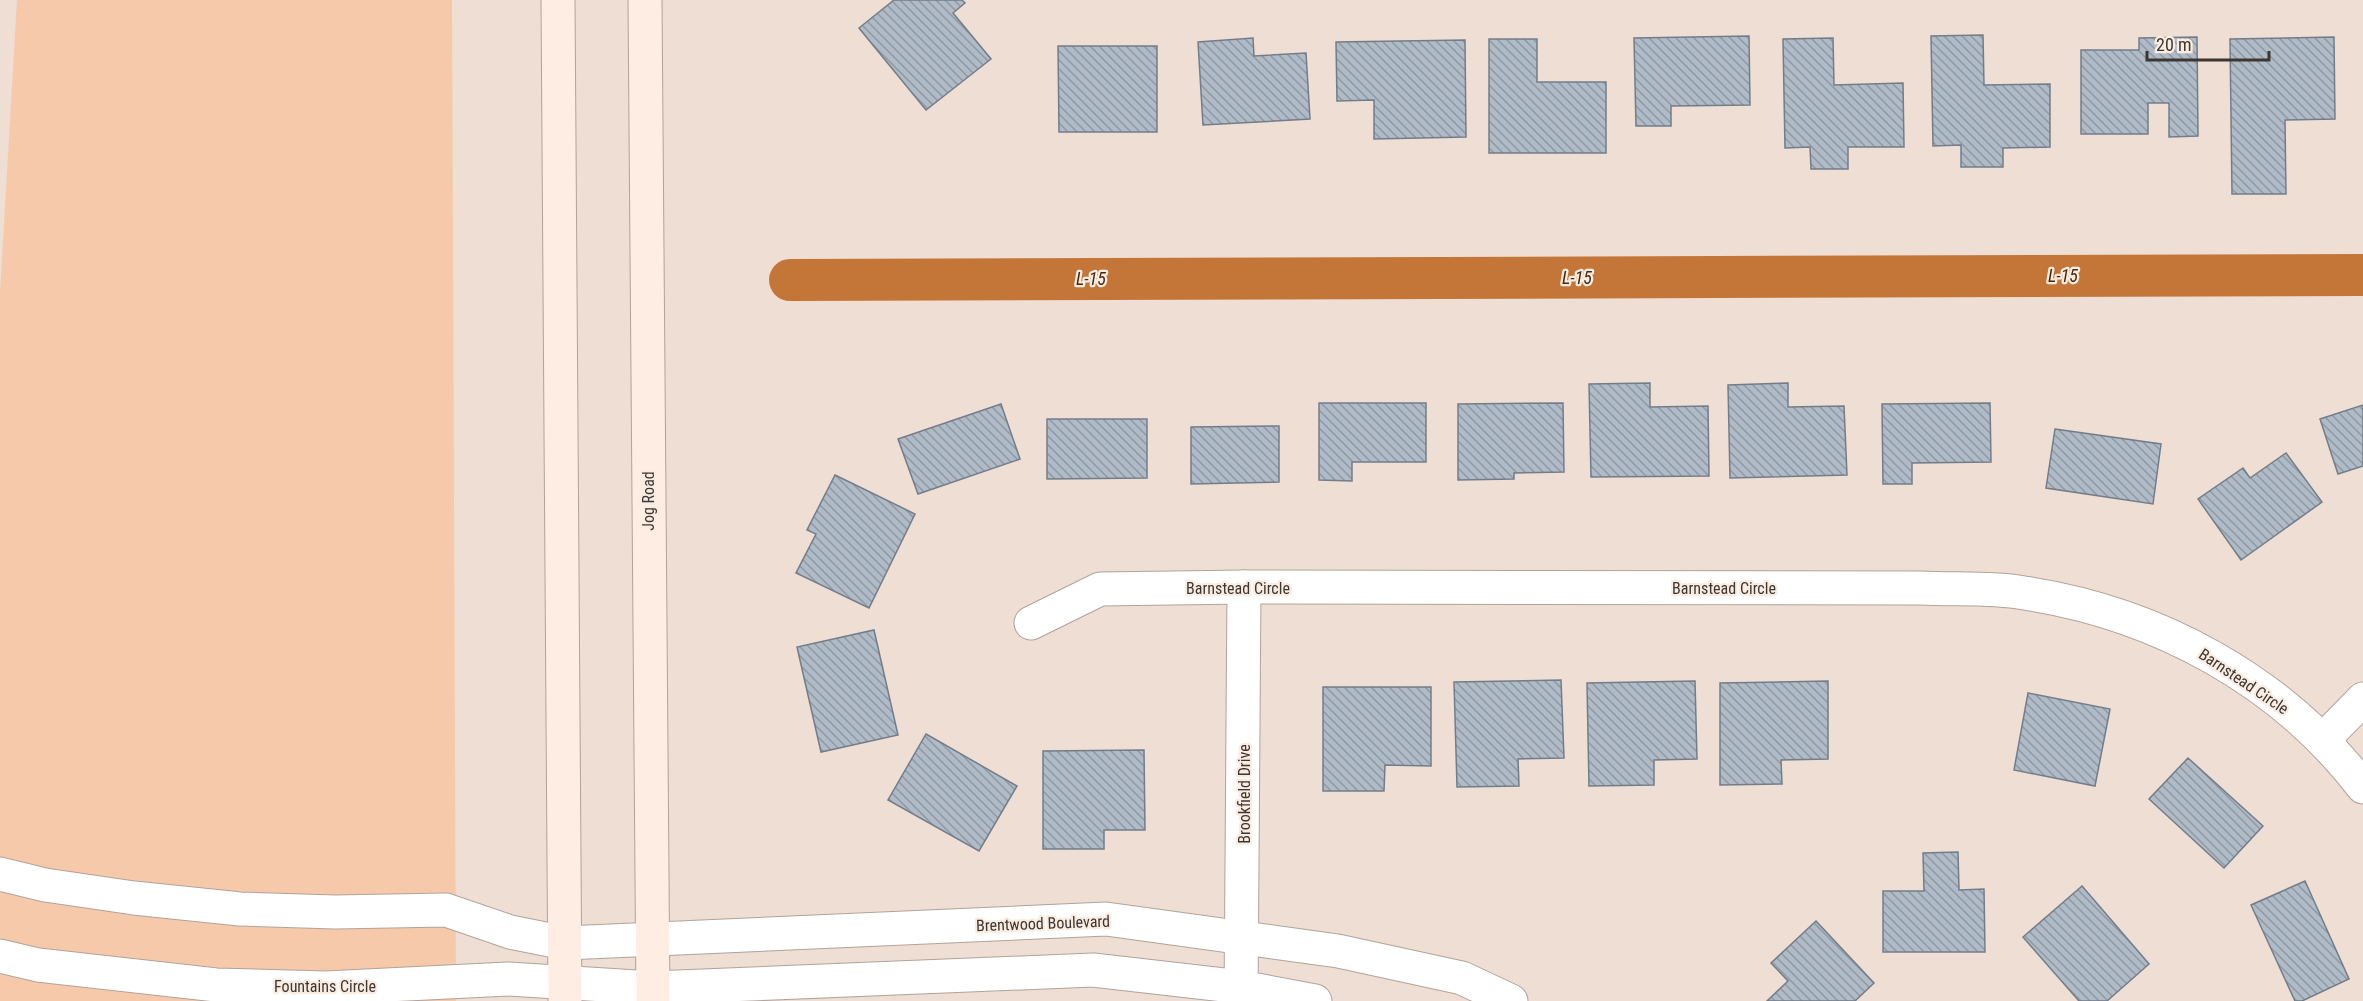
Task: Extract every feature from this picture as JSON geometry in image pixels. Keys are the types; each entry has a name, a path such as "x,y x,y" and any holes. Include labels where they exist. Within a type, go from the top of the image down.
{"main road":[{"path":"558,0 565,992"},
{"name":"Jog Road","path":"645,0 652,994"}],"street":[{"name":"Barnstead Circle","path":"1031,623 1100,590 1244,587 1920,588 2022,592 2091,606 2157,628 2219,660 2277,699 2323,740 2363,788"},
{"name":"Brookfield Drive","path":"1241,994 1240,938 1244,882 1244,587"},
{"path":"2323,740 2363,699"},
{"path":"0,874 45,885 112,895 240,909 335,912 446,910 510,932 565,943"},
{"name":"Brentwood Boulevard","path":"565,943 1106,919 1338,951 1462,978 1510,1001"},
{"name":"Fountains Circle","path":"0,956 38,965 216,985 326,988 508,979 565,992 652,994"},
{"path":"652,994 1093,970 1241,994 1315,1001"}],"shaded area":[{"path":"17,0 452,0 456,1001 0,1001 0,293"}],"building":[{"path":"894,0 962,0 965,3 953,13 991,59 926,110 859,28"},
{"path":"1983,35 1984,85 2050,84 2050,147 2003,148 2003,167 1961,167 1961,145 1933,146 1931,36"},
{"path":"1749,36 1750,105 1671,106 1671,126 1636,126 1634,38"},
{"path":"2197,37 2198,136 2169,137 2169,103 2148,103 2148,134 2081,134 2081,50 2139,50 2139,38"},
{"path":"2334,37 2335,119 2285,120 2286,194 2232,194 2230,39"},
{"path":"1253,38 1254,56 1306,53 1310,119 1203,125 1198,42"},
{"path":"1833,38 1834,85 1903,83 1904,147 1848,147 1848,169 1811,169 1810,147 1785,148 1783,39"},
{"path":"1489,39 1537,39 1537,82 1606,82 1606,153 1489,153"},
{"path":"1465,40 1466,137 1374,139 1374,100 1337,101 1336,42"},
{"path":"1058,46 1157,46 1157,132 1059,132"},
{"path":"1650,383 1650,407 1708,406 1709,476 1591,477 1589,384"},
{"path":"1788,383 1788,407 1844,406 1847,475 1730,478 1728,385"},
{"path":"1319,403 1426,403 1426,462 1352,462 1352,481 1319,480"},
{"path":"1563,403 1564,472 1514,473 1514,479 1458,480 1458,404"},
{"path":"1990,403 1991,462 1912,463 1912,484 1883,484 1882,404"},
{"path":"1001,404 1020,459 918,494 898,439"},
{"path":"2363,405 2363,466 2338,474 2320,419"},
{"path":"1047,419 1147,419 1147,478 1047,479"},
{"path":"1279,426 1279,482 1191,484 1191,427"},
{"path":"2055,429 2161,444 2153,504 2046,488"},
{"path":"2286,453 2322,502 2241,560 2198,499 2243,468 2250,478"},
{"path":"835,475 915,514 869,608 796,573 816,534 807,530"},
{"path":"874,630 898,735 821,752 797,647"},
{"path":"1561,680 1564,758 1518,759 1519,786 1457,787 1454,682"},
{"path":"1695,681 1697,759 1654,760 1654,785 1589,786 1587,683"},
{"path":"1828,681 1828,759 1781,760 1782,784 1720,785 1720,683"},
{"path":"1323,687 1431,687 1431,766 1385,765 1384,791 1323,791"},
{"path":"2028,693 2110,709 2095,786 2014,770"},
{"path":"926,734 1017,786 979,851 888,800"},
{"path":"1144,750 1145,830 1104,830 1104,849 1043,849 1043,751"},
{"path":"2188,758 2263,826 2224,868 2149,799"},
{"path":"1958,852 1959,890 1984,889 1985,952 1883,952 1883,891 1924,891 1923,853"},
{"path":"2305,881 2349,979 2302,1001 2295,1001 2251,905"},
{"path":"2082,886 2149,964 2107,1001 2079,1001 2023,937"},
{"path":"1816,921 1874,983 1855,1001 1767,1001 1788,981 1771,963"}],"waterway":[{"name":"L-15","path":"790,280 2363,275"}]}
